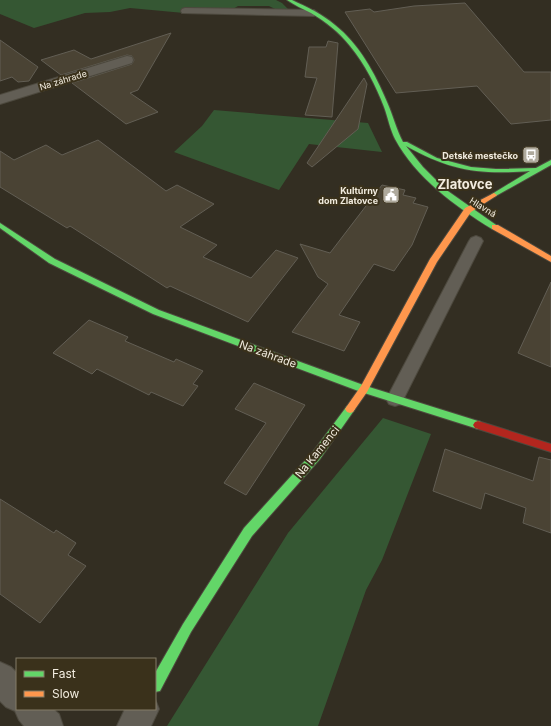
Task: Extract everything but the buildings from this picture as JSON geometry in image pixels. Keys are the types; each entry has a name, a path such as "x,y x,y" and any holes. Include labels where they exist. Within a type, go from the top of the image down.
{"street":[{"name":"Hlavná","path":"289,0 314,13 334,26 350,42 384,100 400,140 422,171 442,192 468,210 551,259"},
{"name":"Na záhrade","path":"0,100 127,60"},
{"path":"400,140 436,159 469,168 506,171 538,169"},
{"path":"468,210 551,162"},
{"name":"Na Kamenci","path":"156,684 187,628 248,532 316,456 364,389 433,261 468,210"},
{"name":"Na záhrade","path":"0,225 52,261 99,286 156,312 364,389 551,448"},
{"path":"0,678 16,695"},
{"path":"31,710 47,726"},
{"path":"133,726 142,710"}],"lane":[{"path":"185,11 314,13"},
{"path":"395,399 476,242"}],"green space":[{"path":"0,0 276,0 282,3 291,12 279,11 269,6 238,6 231,10 184,13 130,8 110,12 85,13 34,28 0,14"},
{"path":"214,110 368,123 382,152 309,144 279,190 174,152 202,126"},
{"path":"383,418 431,434 382,560 366,590 318,726 167,726 288,533"}],"traffic: fast":[{"path":"289,0 327,21 346,37 370,72 384,101 398,138 420,169 455,201 495,227"},
{"path":"405,143 431,157 471,169 496,171 533,169"},
{"path":"494,195 551,162"},
{"path":"0,225 52,261 156,312 364,389 478,425"},
{"path":"156,684 187,628 248,532 316,456 350,409"}],"traffic: slow":[{"path":"350,409 364,389 433,261 468,210 494,195"},
{"path":"495,227 551,259"}],"traffic: jam":[{"path":"478,425 551,448"}],"place":[{"name":"Detské mestečko","path":"531,155"},
{"name":"Kultúrny dom Zlatovce","path":"391,195"}],"district":[{"name":"Zlatovce","path":"465,184"}]}
